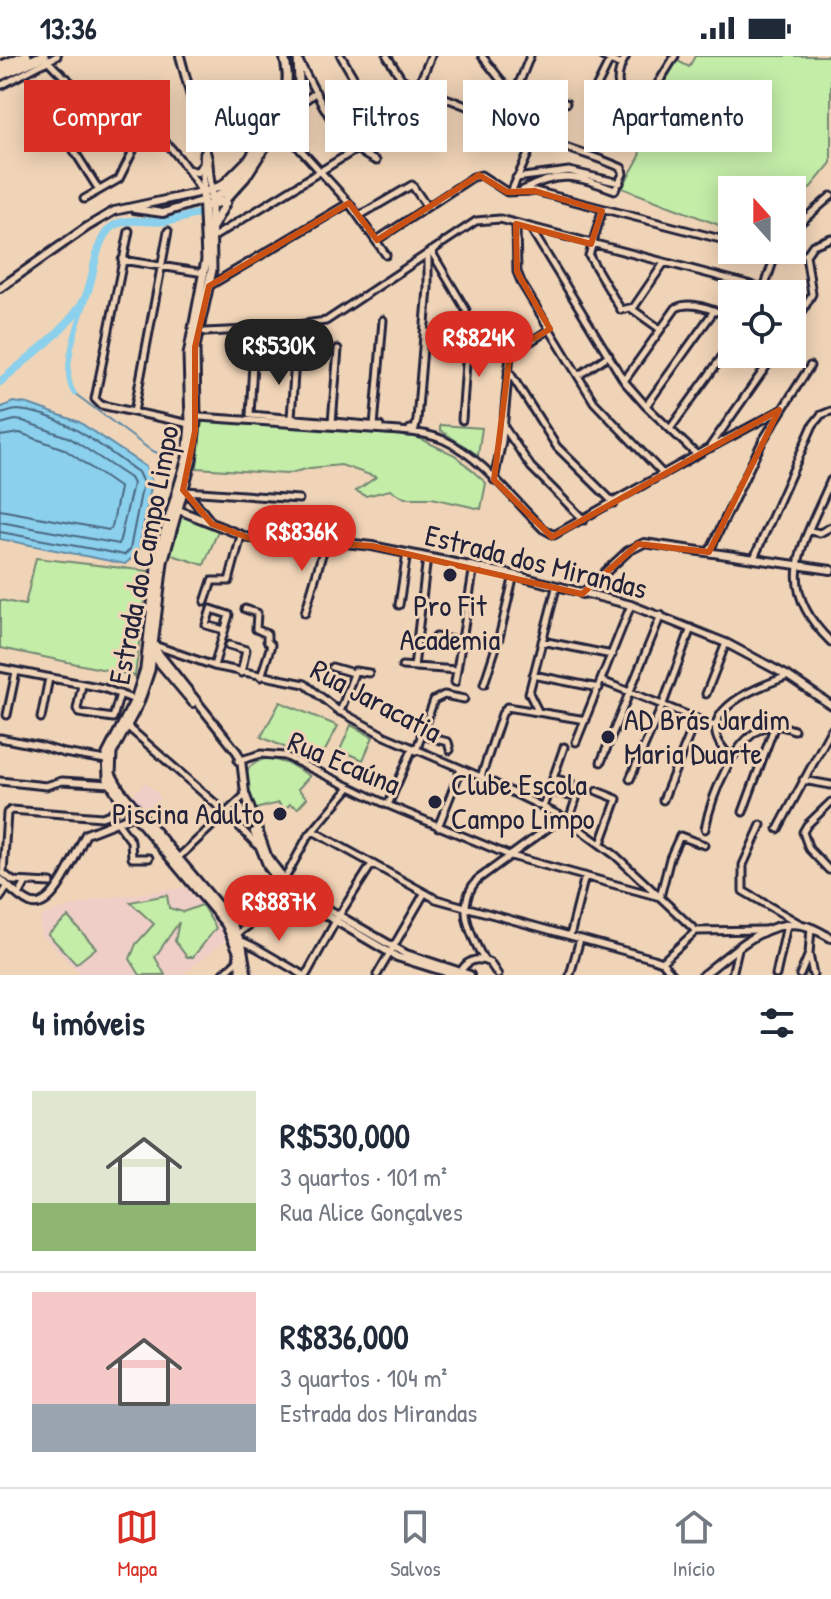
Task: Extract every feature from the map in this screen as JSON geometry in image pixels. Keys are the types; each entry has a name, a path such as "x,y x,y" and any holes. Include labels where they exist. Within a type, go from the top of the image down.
{"highway":[{"path":"0,67 26,56"},
{"path":"0,75 45,58"}],"main road":[{"path":"262,152 245,178 221,204 207,197 247,161 267,129 285,90 287,70 284,56"},
{"path":"297,80 298,59"},
{"path":"212,228 230,196"},
{"name":"Estrada do Campo Limpo","path":"207,197 212,238 195,347 195,431 191,465 155,572 151,648 145,686 112,753 111,774 137,814 226,924 244,975"},
{"name":"Estrada do Campo Limpo","path":"207,197 208,274"},
{"name":"Estrada do Campo Limpo","path":"183,490 190,424 188,355 206,285"},
{"name":"Estrada do Campo Limpo","path":"151,648 104,757 109,781 123,802 178,858 230,920 238,937 244,975"}],"street":[{"path":"0,86 45,58 56,56 57,70"},
{"path":"180,56 187,80"},
{"path":"341,56 355,80"},
{"path":"387,56 405,80"},
{"path":"421,80 431,56"},
{"path":"482,56 501,80"},
{"path":"520,80 530,56"},
{"path":"602,56 621,65"},
{"path":"626,56 617,75 626,97 636,101 654,90 675,56"},
{"path":"45,58 70,80"},
{"path":"298,59 325,105"},
{"path":"600,80 610,60"},
{"path":"309,97 316,92"},
{"path":"170,149 207,197"},
{"path":"522,191 537,182 563,176 594,181 615,190 623,174 622,168 568,150"},
{"path":"75,152 99,190"},
{"path":"84,199 122,176 133,152"},
{"path":"204,152 202,166 207,197"},
{"path":"205,152 207,197"},
{"path":"304,152 349,203 386,255"},
{"path":"212,238 352,152"},
{"path":"359,152 376,161"},
{"path":"511,192 528,152"},
{"path":"189,170 197,172 202,166"},
{"path":"516,178 569,171 620,183"},
{"path":"377,240 479,175 498,188 511,192 543,193 602,211 718,239"},
{"path":"359,216 412,185 427,207"},
{"path":"806,218 831,196"},
{"path":"0,288 94,222 118,210 207,197"},
{"path":"131,208 163,213 207,197"},
{"path":"153,203 150,206 153,212"},
{"path":"206,285 349,203"},
{"path":"602,211 589,256 623,311 632,309 664,263"},
{"path":"205,332 255,330 326,321 476,221 493,219 724,280"},
{"path":"516,224 518,277 578,376 611,422 663,474"},
{"path":"530,228 624,381 697,455"},
{"path":"129,231 95,399 101,405 190,424"},
{"path":"134,412 168,231"},
{"path":"806,305 812,294 806,255 813,245 831,238"},
{"path":"430,252 466,310 468,335 462,420"},
{"path":"255,330 250,414 415,429 430,252"},
{"path":"122,260 208,274"},
{"path":"428,279 435,274 445,274"},
{"path":"624,381 676,308 682,304 718,312"},
{"path":"632,309 660,329"},
{"path":"646,406 714,311"},
{"path":"374,426 383,320"},
{"path":"494,480 503,427 507,369 512,352 550,329"},
{"path":"424,332 468,335"},
{"path":"332,422 338,349"},
{"path":"578,376 609,355"},
{"path":"291,418 295,359"},
{"path":"670,429 718,362"},
{"path":"709,552 754,456 779,410 810,366"},
{"path":"709,448 765,368"},
{"path":"507,369 557,447 614,503"},
{"path":"199,417 415,432 445,441 494,480 551,535 557,535 779,410"},
{"path":"754,558 813,425 821,415 831,411"},
{"path":"503,427 531,467 584,520"},
{"path":"721,431 727,439"},
{"path":"831,480 796,565 802,604 814,624 831,642"},
{"path":"183,490 299,499"},
{"name":"Estrada dos Mirandas","path":"183,490 212,524"},
{"name":"Estrada dos Mirandas","path":"175,509 258,540 326,541 407,553 514,575 631,605 726,643 788,676 831,705"},
{"path":"810,531 820,533 831,527"},
{"path":"205,602 212,581 229,581 241,536"},
{"path":"305,613 326,541"},
{"path":"582,594 638,544 651,543 831,570"},
{"path":"399,605 407,553"},
{"path":"414,667 427,557"},
{"path":"455,682 474,566"},
{"path":"484,684 514,575"},
{"path":"538,712 529,695 556,588"},
{"path":"576,742 631,605"},
{"path":"214,666 224,630 228,614 211,609 206,625 224,630"},
{"path":"245,609 257,613 256,629 267,634 267,642 271,645 261,677"},
{"path":"601,762 661,615"},
{"path":"630,779 663,704 691,627"},
{"path":"436,637 463,642"},
{"path":"542,641 612,655"},
{"path":"706,694 726,643"},
{"path":"229,645 246,650 241,673"},
{"path":"151,648 240,761 244,796 273,876 289,890 392,950 458,974 470,975"},
{"name":"Rua Jaracatia","path":"151,648 241,673 305,684 340,712 414,750 481,777 563,817 601,843 696,931"},
{"path":"402,666 457,670"},
{"path":"332,667 353,673"},
{"path":"0,668 129,694 114,718 77,712 82,685"},
{"path":"340,712 353,673 357,670 369,673"},
{"path":"7,715 16,672"},
{"path":"533,675 599,688"},
{"path":"732,758 716,740 715,726 729,706 744,693 788,676"},
{"path":"41,718 49,678"},
{"path":"602,681 715,726"},
{"path":"388,805 434,700 444,695 464,699"},
{"path":"481,777 505,708 510,706 586,720"},
{"path":"663,800 696,719"},
{"path":"743,812 775,725"},
{"path":"705,829 713,800 732,758 756,732 775,725 794,730"},
{"path":"127,726 261,846 289,890"},
{"path":"778,829 831,730"},
{"path":"421,735 448,742 450,750"},
{"path":"0,738 64,753 104,757"},
{"path":"543,807 564,747"},
{"name":"Rua Ecaúna","path":"240,761 261,754 285,756 388,805 511,856 660,897"},
{"path":"438,827 461,769"},
{"path":"553,778 571,783"},
{"path":"803,780 831,785"},
{"path":"0,781 46,786 62,781 98,784 109,781"},
{"path":"283,880 313,831 350,787"},
{"path":"549,791 576,799 571,814"},
{"path":"597,791 617,799 601,843"},
{"path":"178,858 244,796"},
{"path":"51,883 11,880 2,871 9,811 102,817 123,802"},
{"path":"829,870 809,849 803,832 831,802"},
{"path":"0,879 32,904 45,900 68,871 86,834 137,814"},
{"path":"475,959 465,908 467,894 477,880 563,817"},
{"path":"117,822 131,841 131,856 149,858"},
{"path":"761,825 742,869 743,891 831,938"},
{"path":"313,831 424,894 662,962 673,975"},
{"path":"660,897 670,858 680,836 704,845"},
{"path":"272,866 291,864"},
{"path":"289,890 238,937 304,975 372,864"},
{"path":"570,936 585,876"},
{"path":"19,895 26,882"},
{"path":"0,898 8,886"},
{"path":"377,975 424,894"},
{"path":"776,975 787,925"},
{"path":"703,975 768,930 803,925"},
{"path":"811,928 809,954 813,975"},
{"path":"662,962 696,931 768,930"},
{"path":"570,975 580,939"},
{"path":"474,942 484,960 494,967 498,975"},
{"path":"732,975 738,949"},
{"path":"800,975 809,954"},
{"path":"222,975 240,958"},
{"path":"458,974 466,963 475,959 484,960"}],"highlighted area":[{"path":"479,175 507,192 535,191 602,211 591,244 516,224 517,272 550,329 510,352 494,480 552,537 779,410 709,552 638,544 582,594 372,546 249,538 212,524 183,490 195,431 195,347 209,286 349,203 377,240"}],"shaded area":[{"path":"146,782 161,797 145,813 130,797"},
{"path":"189,887 216,916 229,938 183,975 81,975 40,933 41,916 97,899"}],"green space":[{"path":"695,56 831,56 831,163 806,193 806,176 718,176 718,225 622,188 640,152 772,152 772,80 665,80 676,60 689,67"},
{"path":"202,417 416,437 455,455 486,483 481,509 432,498 405,498 390,490 366,496 356,491 376,477 341,465 286,474 197,468"},
{"path":"440,425 482,428 478,455 440,430"},
{"path":"182,516 218,531 204,565 169,554 176,524"},
{"path":"36,558 148,571 135,676 0,648 0,600 25,605"},
{"path":"280,702 338,726 319,762 261,737"},
{"path":"351,725 373,737 363,760 340,750"},
{"path":"268,758 289,764 310,776 298,789 307,798 298,808 290,804 283,812 279,803 251,810 247,771 258,761"},
{"path":"167,895 169,908 183,912 202,905 216,928 193,957 187,957 175,941 179,922 155,957 165,975 140,975 130,959 136,944 154,924 130,902"},
{"path":"68,917 96,948 76,964 48,934"}],"water":[{"path":"13,402 28,404 79,422 146,467 152,482 138,553 125,564 0,539 0,408"}],"waterway":[{"path":"0,382 56,334 76,312 88,292 98,250 106,232 113,226 126,221 167,221 197,214"},
{"path":"74,393 70,384 69,359 87,297"},
{"path":"74,393 149,449 174,461"}],"tunnel":[{"path":"124,693 130,691"}],"place":[{"name":"Pro Fit Academia","path":"450,575"},
{"name":"AD Brás Jardim Maria Duarte","path":"608,737"},
{"name":"Clube Escola Campo Limpo","path":"435,802"},
{"name":"Piscina Adulto","path":"280,814"}]}
